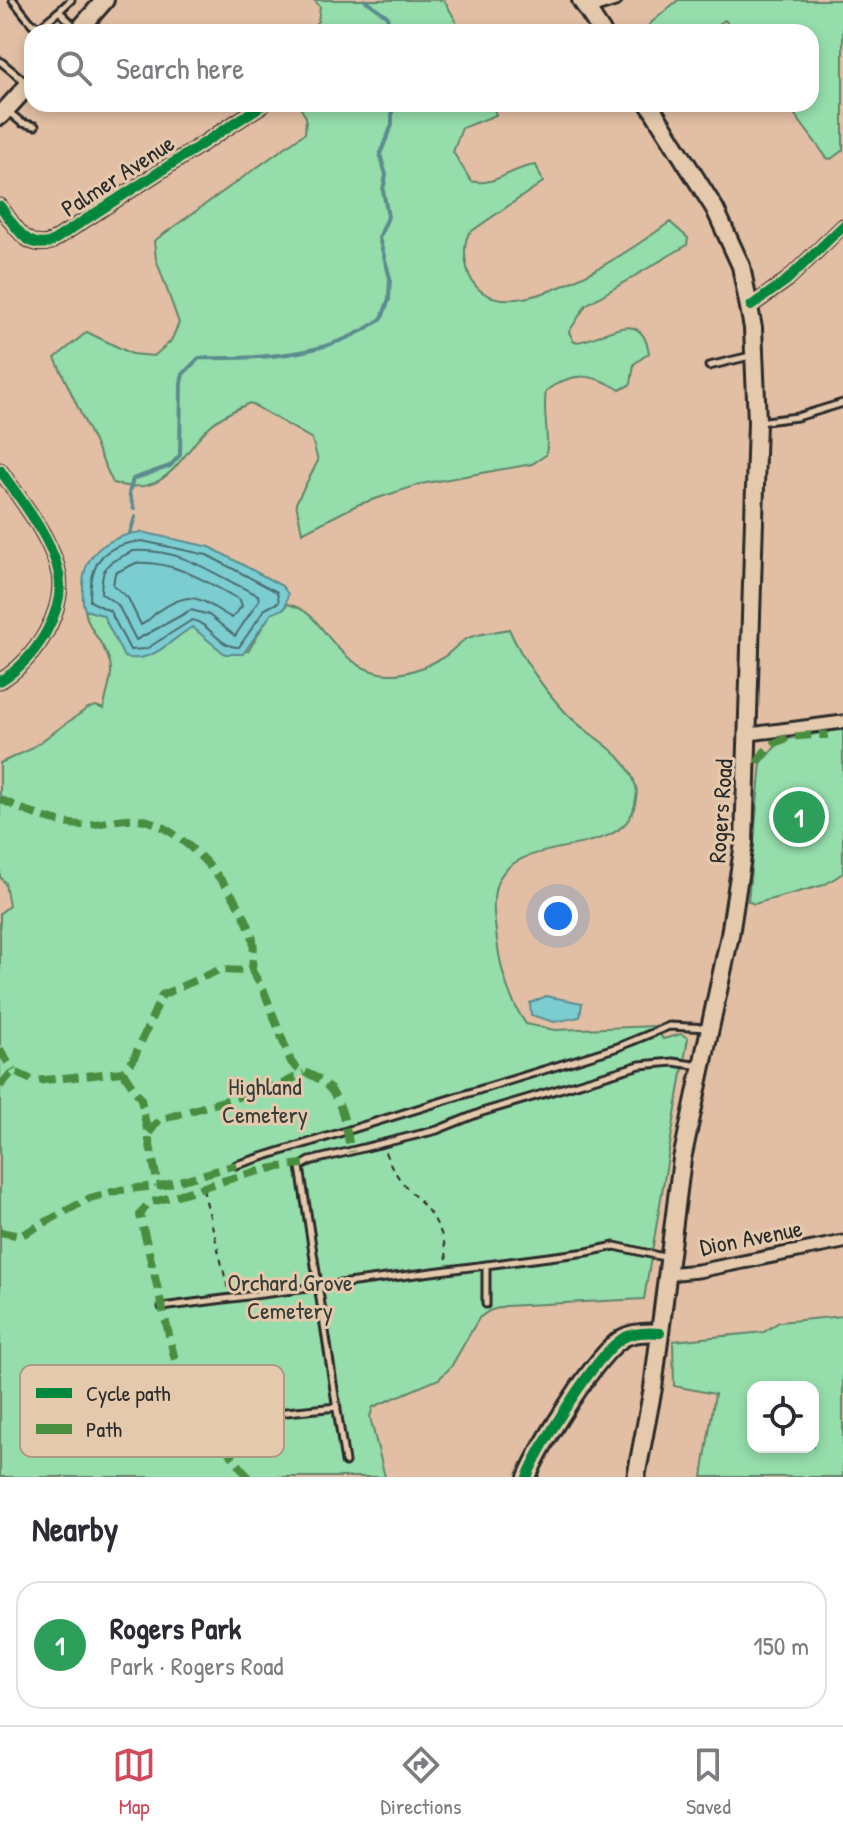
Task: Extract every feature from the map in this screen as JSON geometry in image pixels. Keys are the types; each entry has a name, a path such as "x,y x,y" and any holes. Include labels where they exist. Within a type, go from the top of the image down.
{"main road":[{"path":"84,24 105,0"},
{"path":"588,3 598,24"},
{"path":"3,113 24,89"},
{"name":"Rogers Road","path":"636,1477 660,1333 682,1159 738,892 750,734 757,422 751,306 741,266 725,227 654,112"},
{"path":"527,1477 543,1447 608,1350 625,1337 660,1333"}],"street":[{"path":"588,3 615,0"},
{"name":"Palmer Avenue","path":"0,206 26,239 37,244 51,242 252,112"},
{"path":"751,306 787,280 843,226"},
{"path":"0,470 54,559 59,579 54,611 41,640 31,654 0,681"},
{"path":"750,734 843,722"},
{"name":"Dion Avenue","path":"668,1266 698,1271 843,1242"}],"lane":[{"path":"13,0 32,24"},
{"path":"39,24 71,0"},
{"path":"59,11 71,24"},
{"path":"0,61 24,78"},
{"path":"3,113 35,126"},
{"path":"709,366 755,356"},
{"path":"757,422 797,417 843,403"},
{"path":"236,1165 606,1050 669,1026 710,1028"},
{"path":"345,1462 300,1167 310,1161 382,1145 640,1065 673,1062 702,1066"},
{"path":"162,1307 615,1246 668,1266"},
{"path":"486,1265 486,1304"},
{"path":"284,1412 337,1407"}],"path":[{"path":"382,1145 396,1180 435,1216 444,1235 448,1269"},
{"path":"203,1189 230,1297"}],"green space":[{"path":"314,0 444,0 456,24 316,24 320,7"},
{"path":"678,0 843,0 843,150 831,159 827,158 793,112 819,112 819,24 728,24 725,20 719,24 651,23"},
{"path":"303,112 495,112 496,115 462,128 453,152 471,181 488,182 536,165 543,182 469,233 465,250 468,270 472,281 489,296 513,299 541,294 571,282 601,267 670,222 688,238 687,245 586,305 569,332 574,342 628,327 637,330 645,338 649,353 634,364 631,384 620,390 600,380 574,377 546,391 546,455 532,464 421,484 357,505 302,533 296,503 318,461 312,439 250,403 211,425 169,474 158,481 131,487 113,483 55,358 87,332 132,354 154,356 171,341 179,323 156,259 154,241 305,133 306,117"},
{"path":"287,604 297,607 311,616 353,661 365,668 389,674 428,665 471,637 509,629 527,663 550,694 576,723 616,754 631,775 637,793 627,822 593,841 529,856 511,865 499,879 494,905 502,968 509,992 526,1024 555,1030 655,1026 663,1039 681,1034 688,1038 644,1299 505,1306 489,1311 479,1318 451,1367 439,1379 373,1407 370,1417 385,1477 0,1477 0,913 9,906 5,883 0,877 0,763 29,750 88,708 96,706 104,709 111,674 110,663 85,610 103,615 124,656 134,657 160,649 192,627 214,643 248,651 271,613 285,608"},
{"path":"843,729 843,873 824,885 754,904 748,901 761,763 776,746 788,739"},
{"path":"843,1316 843,1477 702,1477 715,1394 674,1386 673,1341 764,1332 779,1322"}],"water":[{"path":"141,532 210,547 282,586 288,594 285,608 271,614 243,654 225,654 192,627 152,654 124,657 103,615 85,610 82,598 85,573 88,563 101,547 119,537"},
{"path":"546,996 582,1003 580,1017 554,1022 531,1015 530,1003"}],"waterway":[{"path":"365,0 387,16 388,24"},
{"path":"134,509 129,493 133,479 170,466 180,455 181,383 183,374 199,358 270,356 318,348 362,331 382,318 389,299 390,278 379,238 388,217 383,190 386,175 380,154 392,125 392,112"},
{"path":"130,533 135,517"}],"marked path":[{"path":"758,763 763,753 778,741 797,736 828,735"},
{"path":"0,799 61,822 82,825 138,819 173,834 209,866 238,904 253,940 252,971"},
{"path":"0,1086 13,1071 34,1081 123,1072 133,1060 162,995 219,970 252,971 264,991 291,1062 326,1084 338,1101 351,1152"},
{"path":"0,1049 13,1071"},
{"path":"123,1072 141,1099 158,1186"},
{"path":"149,1133 159,1120 282,1084 304,1073"},
{"path":"178,1365 140,1215 148,1203 244,1175 304,1164"},
{"path":"0,1232 20,1236 90,1198 120,1190 165,1185 236,1165"},
{"path":"233,1457 248,1477"}],"cycle path":[{"path":"0,206 27,239 34,243 51,242 252,112"},
{"path":"751,306 787,280 843,226"},
{"path":"0,470 47,541 60,582 54,615 37,647 0,681"},
{"path":"527,1477 544,1444 598,1362 623,1338 660,1333"}],"place":[{"name":"Rogers Park","path":"799,817"}],"park label":[{"name":"Highland Cemetery","path":"265,1101"},
{"name":"Orchard Grove Cemetery","path":"290,1297"}]}
